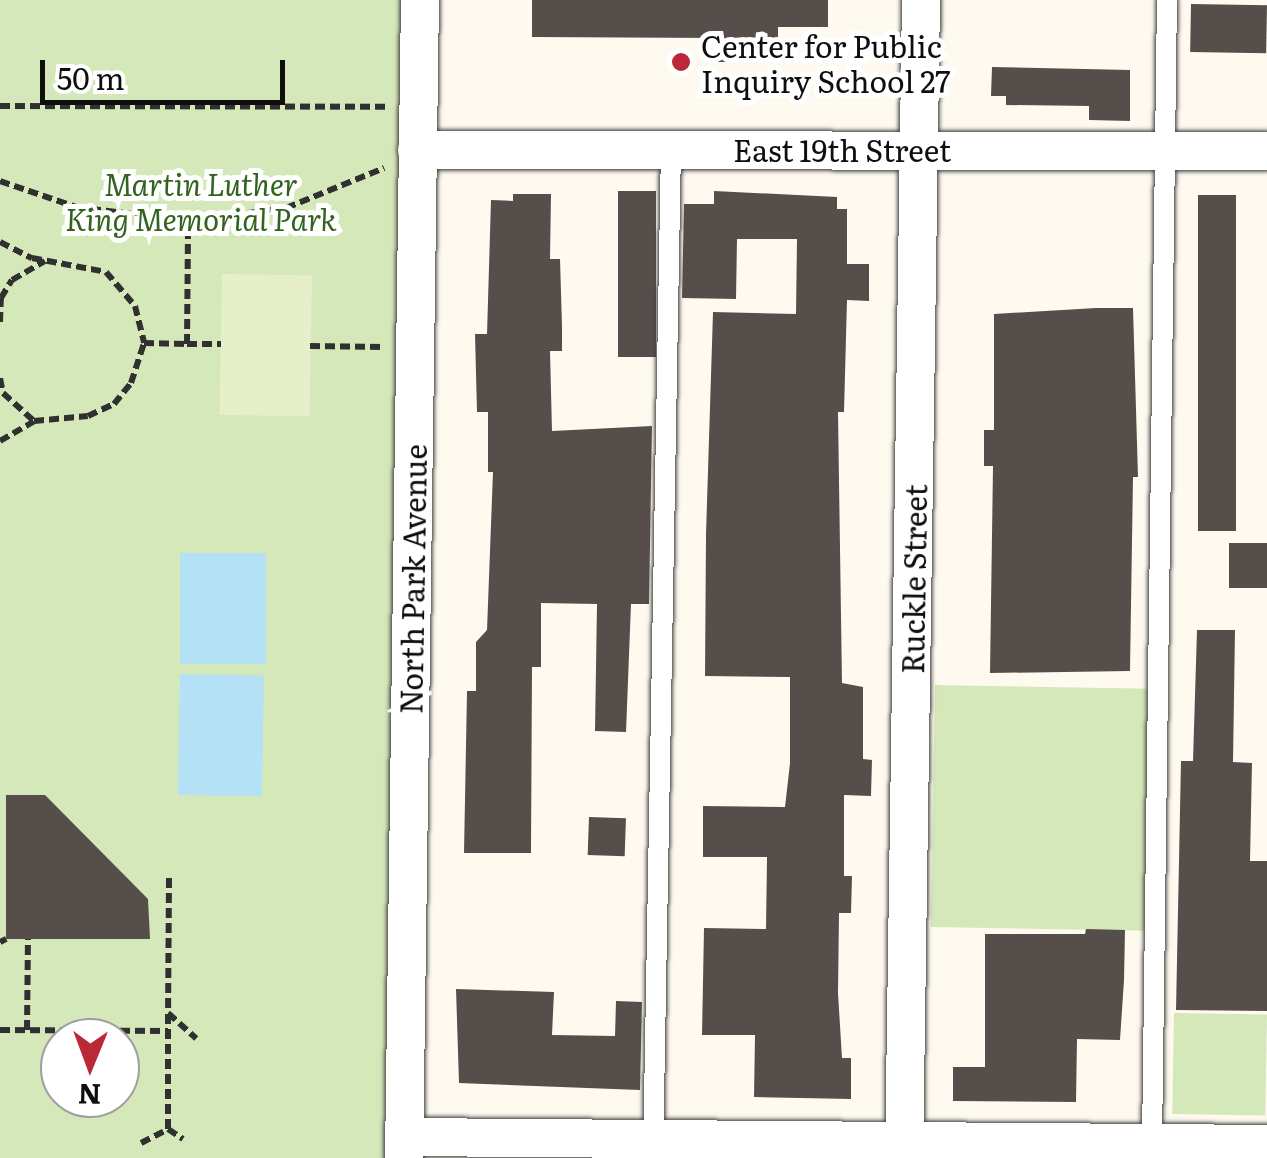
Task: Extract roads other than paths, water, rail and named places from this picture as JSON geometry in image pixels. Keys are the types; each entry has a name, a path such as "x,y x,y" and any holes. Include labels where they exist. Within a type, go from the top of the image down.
{"street":[{"name":"North Park Avenue","path":"404,1148 407,154 418,107 420,0"},
{"name":"Ruckle Street","path":"904,1150 922,0"},
{"name":"East 19th Street","path":"407,154 671,149 1267,152"},
{"path":"404,1148 904,1150 1267,1144"}],"lane":[{"path":"1135,1148 1167,0"},
{"path":"653,1149 671,149"}],"water":[{"path":"180,553 266,553 266,664 180,664"},
{"path":"180,674 264,675 262,796 178,795"}],"place":[{"name":"Center for Public Inquiry School 27","path":"681,62"}],"park label":[{"name":"Martin Luther King Memorial Park","path":"201,200"}]}
